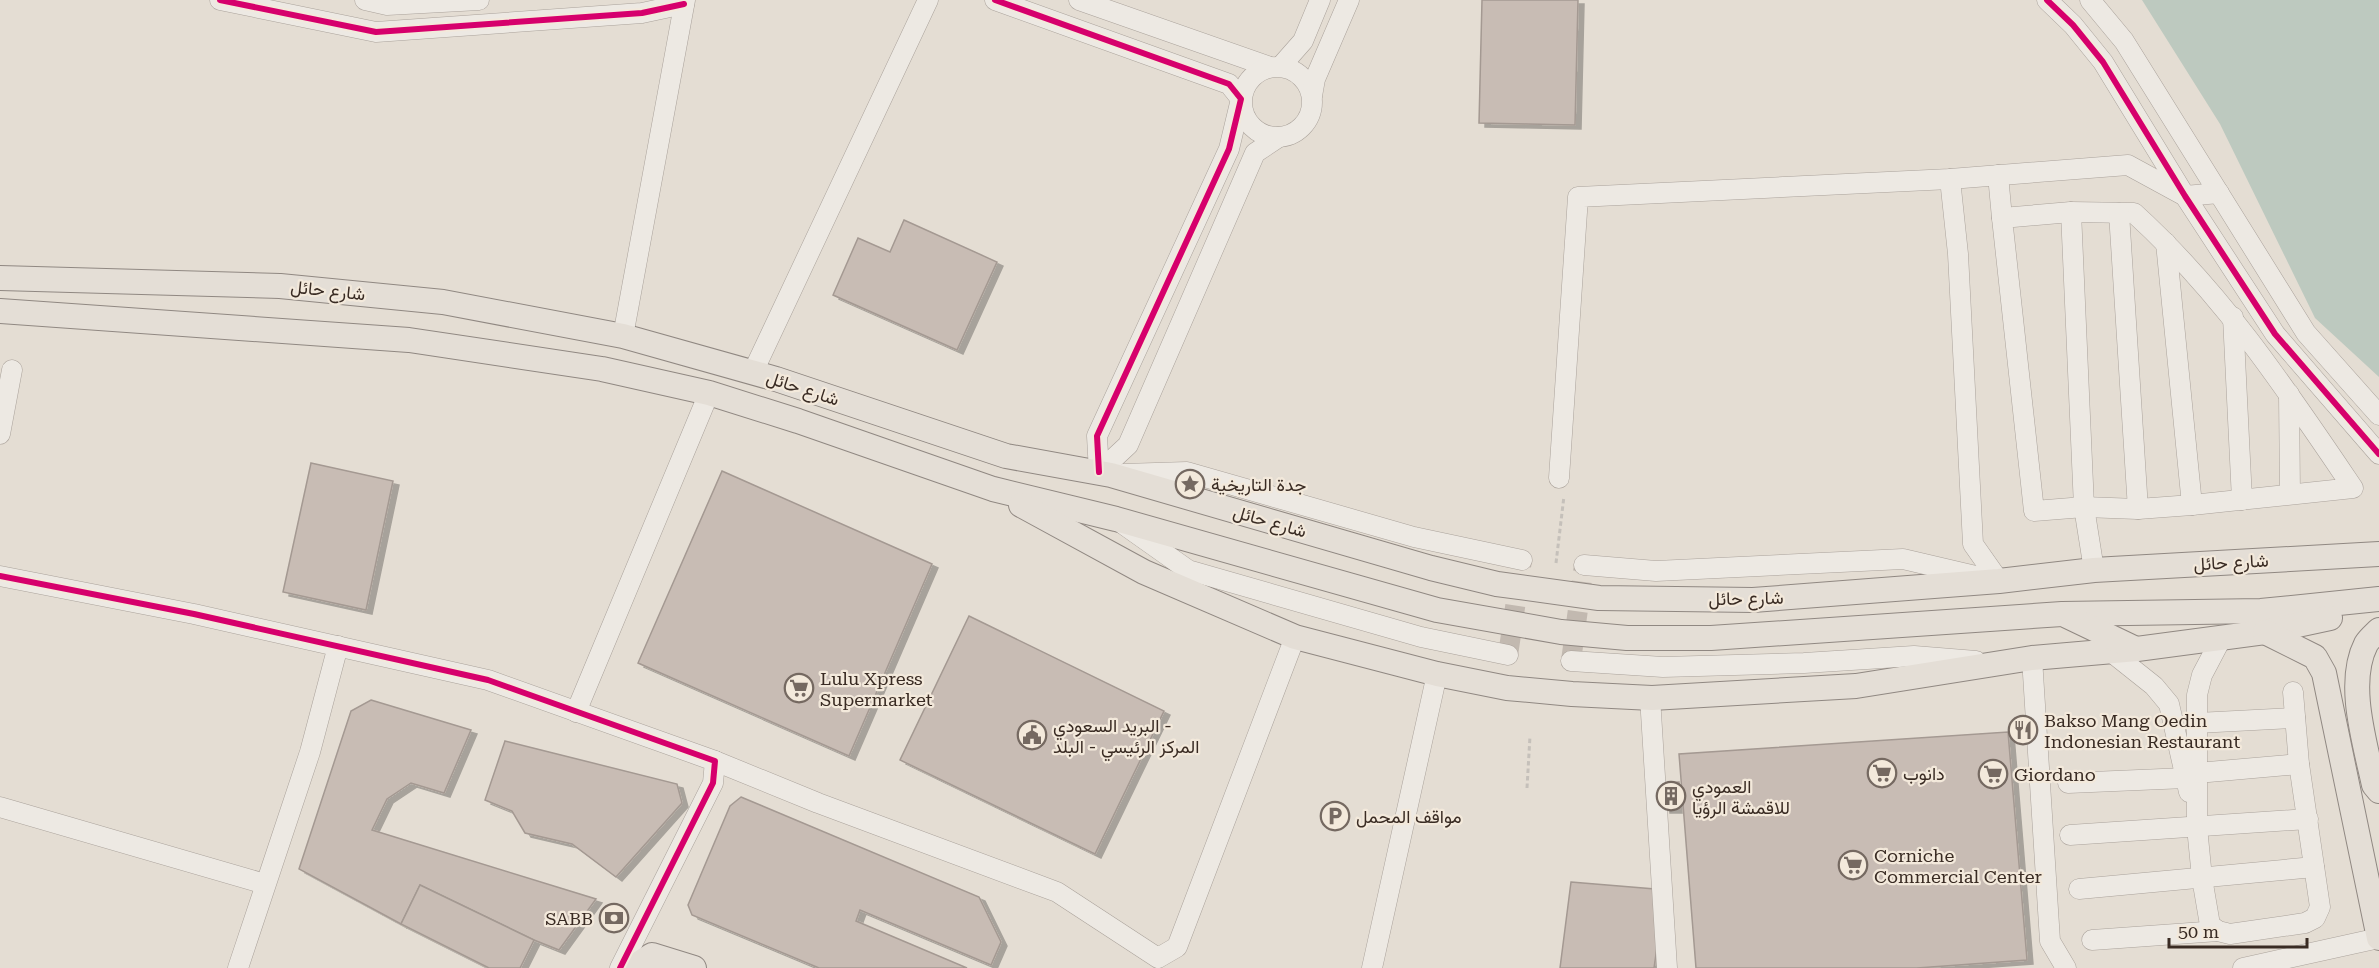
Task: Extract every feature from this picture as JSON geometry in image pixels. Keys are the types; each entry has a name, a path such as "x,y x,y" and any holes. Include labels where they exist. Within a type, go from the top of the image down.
{"main road":[{"name":"شارع حائل","path":"0,278 292,287 443,302 623,336 753,372 1006,456 1105,473 1431,568 1497,584 1599,598 1753,600 1999,581 2094,570 2376,551"},
{"name":"شارع حائل","path":"0,311 409,340 602,369 709,393 798,421 993,489 1116,519 1437,610 1561,632 1627,638 1711,638 2062,614 2261,610 2335,605 2379,599"},
{"path":"993,489 1144,572 1295,637 1437,674 1507,688 1572,694 1650,697 1856,686 2032,658 2137,649 2265,632 2379,608"},
{"path":"2062,614 2137,649"},
{"path":"2379,630 2367,642 2357,672 2361,722 2374,785 2379,791"},
{"path":"2265,632 2315,657 2324,673 2379,938"},
{"path":"632,968 652,955 694,968"}],"street":[{"path":"220,0 376,32 642,13 681,1 623,336"},
{"path":"365,0 387,5 479,0"},
{"path":"753,372 928,0"},
{"path":"995,0 1228,84 1241,99 1242,111 1252,126 1267,136 1279,137"},
{"path":"1079,0 1276,66 1292,69 1302,76 1312,96"},
{"path":"1105,473 1096,436 1229,149 1244,87 1251,77 1260,70 1276,66 1303,41 1320,0"},
{"path":"1105,473 1128,445 1255,153 1279,137 1300,128 1308,118 1312,107 1315,79 1349,0"},
{"path":"2047,0 2073,25 2103,62 2185,196 2275,334 2379,454"},
{"path":"2090,0 2124,40 2306,333 2379,415"},
{"path":"1562,484 1578,197 1950,179 2128,165 2185,196 2219,193"},
{"path":"1998,175 2002,218 2034,511 2084,507 2138,509 2353,488 2233,317 2166,243 2134,213 2071,212 2002,218"},
{"path":"1950,179 1958,254 1973,544 1999,581"},
{"path":"2071,212 2084,507 2094,570"},
{"path":"2119,213 2138,509"},
{"path":"2166,243 2192,505"},
{"path":"2233,317 2242,500"},
{"path":"0,434 12,370"},
{"path":"576,711 709,393"},
{"path":"2289,394 2290,495"},
{"path":"1105,473 1187,472 1414,537 1522,560"},
{"path":"1116,519 1188,570 1421,637 1508,655"},
{"path":"1584,566 1656,571 1903,559 1999,581"},
{"path":"0,576 194,614 489,680 715,761 818,803 1058,892 1158,958 1177,947 1295,637"},
{"path":"2191,775 2197,723 2197,695 2202,675 2222,638"},
{"path":"238,968 310,752 338,646"},
{"path":"2110,651 2154,686 2169,704 2191,775 2202,878 2210,925 2218,932"},
{"path":"1571,661 1663,667 1804,663 1914,656 2002,663"},
{"path":"2032,658 2050,941 2066,968"},
{"path":"1372,968 1437,674"},
{"path":"2092,940 2218,932 2230,934 2305,923 2315,918 2320,907 2299,764 2293,693"},
{"path":"1650,697 1667,968"},
{"path":"2197,723 2295,718"},
{"path":"620,968 713,783 715,761"},
{"path":"2068,783 2191,775 2299,764"},
{"path":"0,807 265,884"},
{"path":"2070,835 2308,819"},
{"path":"2079,889 2314,867"},
{"path":"2242,968 2379,938"}],"path":[{"path":"1556,563 1562,484"},
{"path":"1527,788 1530,736"}],"shaded area":[{"path":"2142,0 2379,0 2379,377 2315,318 2220,124"}],"building":[{"path":"1482,0 1578,0 1575,125 1479,123"},
{"path":"904,220 997,262 957,350 833,295 858,238 890,252"},
{"path":"311,463 393,481 366,610 283,592"},
{"path":"722,471 932,564 849,756 638,663"},
{"name":"البريد السعودي - المركز الرئيسي - البلد","path":"969,616 1164,711 1095,854 900,760"},
{"path":"371,700 471,730 444,793 411,783 387,799 372,830 596,899 559,950 420,885 401,924 299,869 351,711"},
{"name":"Corniche Commercial Center","path":"2008,732 2027,960 1917,968 1696,968 1679,754"},
{"path":"505,741 677,784 682,803 616,877 572,844 525,833 512,811 485,800"},
{"name":"العمودي للاقمشة الرؤيا","path":"1679,782 1680,809 1664,809 1662,783"},
{"path":"741,797 979,897 1001,942 991,965 860,910 856,921 967,968 819,968 692,915 688,905 730,806"},
{"path":"1571,882 1655,889 1662,912 1654,968 1560,968"},
{"path":"420,885 534,940 520,968 489,968 401,924"}],"tunnel":[{"path":"1508,655 1522,560"},
{"path":"1571,661 1584,565"}],"cycle path":[{"path":"220,0 376,32 642,13 684,4"},
{"path":"995,0 1229,84 1241,99 1229,149 1097,436 1099,472"},
{"path":"2047,0 2073,25 2103,62 2185,196 2275,334 2379,454"},
{"path":"0,576 194,614 488,680 715,761 713,783 620,968"}],"place":[{"name":"جدة التاريخية","path":"1190,484"},
{"name":"Lulu Xpress Supermarket","path":"799,688"},
{"name":"Bakso Mang Oedin Indonesian Restaurant","path":"2023,730"},
{"name":"البريد السعودي - المركز الرئيسي - البلد","path":"1032,735"},
{"name":"دانوب","path":"1882,773"},
{"name":"Giordano","path":"1993,774"},
{"name":"العمودي للاقمشة الرؤيا","path":"1671,796"},
{"name":"مواقف المحمل","path":"1335,816"},
{"name":"Corniche Commercial Center","path":"1853,865"},
{"name":"SABB","path":"614,918"}]}
